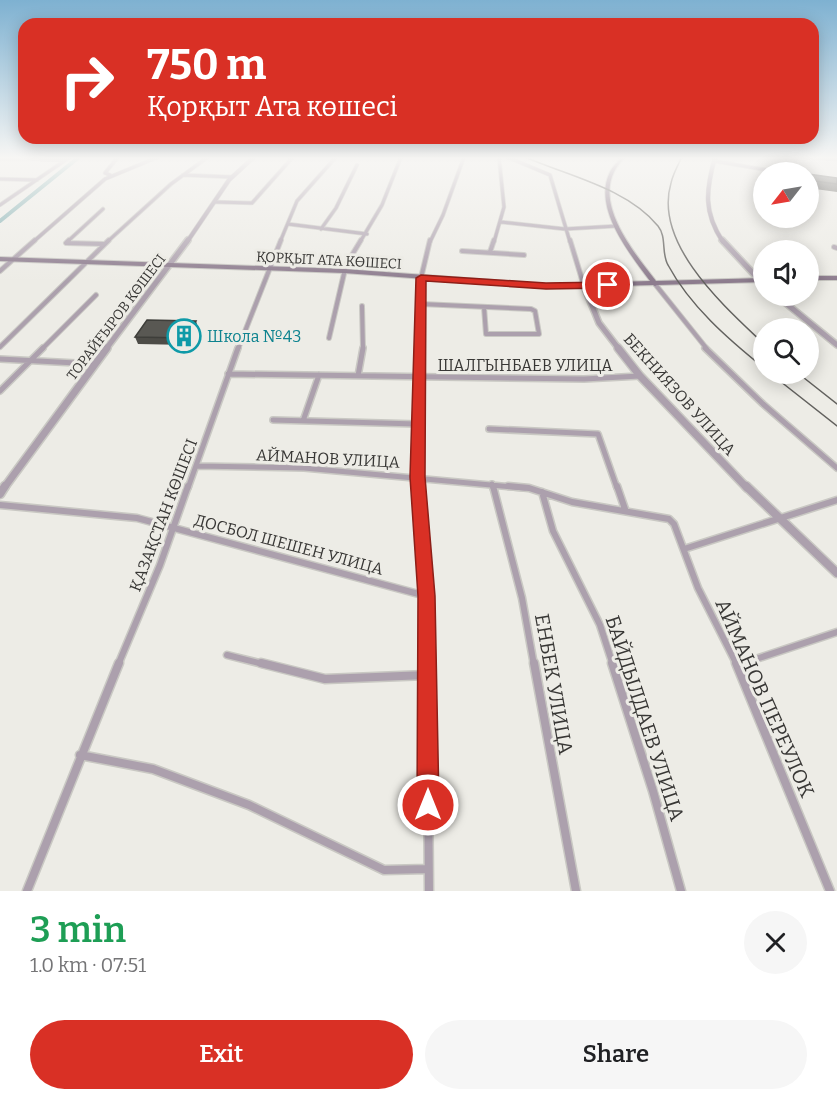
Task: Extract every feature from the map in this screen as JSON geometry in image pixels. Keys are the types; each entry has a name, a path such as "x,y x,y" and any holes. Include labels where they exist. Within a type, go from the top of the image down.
{"main road":[{"path":"608,199 607,204 617,226 655,284"},
{"name":"ҚОРҚЫТ АТА КӨШЕСІ","path":"0,259 344,271 421,278 584,286 753,280"},
{"path":"819,278 837,278"}],"street":[{"path":"0,271 82,199"},
{"path":"0,347 86,261 156,199"},
{"name":"ТОРАЙҒЫРОВ КӨШЕСІ","path":"0,495 16,469 217,199"},
{"path":"215,202 252,203 256,199"},
{"name":"ҚАЗАҚСТАН КӨШЕСІ","path":"27,891 174,526 228,374 299,199"},
{"path":"321,229 341,199"},
{"path":"328,338 344,271 367,234 385,199"},
{"path":"429,891 428,675 426,596 417,477 418,376 421,278 427,247 449,199"},
{"path":"490,252 501,222 504,199"},
{"name":"БЕКНИЯЗОВ УЛИЦА","path":"557,199 584,286 599,323 640,376 837,573"},
{"path":"706,199 709,211 723,242 753,272"},
{"path":"103,208 66,243 104,244"},
{"path":"501,222 566,229 617,226"},
{"path":"288,224 367,234"},
{"path":"462,250 524,255"},
{"path":"655,284 676,316 702,347 787,427 837,468"},
{"path":"0,391 96,295"},
{"path":"421,304 533,309 539,334 486,333 484,307"},
{"path":"358,376 364,341 362,306"},
{"path":"789,306 837,345"},
{"path":"0,359 95,364"},
{"name":"ШАЛГЫНБАЕВ УЛИЦА","path":"228,374 584,379 640,376"},
{"path":"303,421 319,375"},
{"path":"273,420 417,424"},
{"path":"489,429 598,434 625,509"},
{"name":"АЙМАНОВ УЛИЦА","path":"196,466 304,468 529,488 572,502 625,509 669,519"},
{"name":"ЕНБЕК УЛИЦА","path":"492,484 522,598 576,891"},
{"name":"БАЙДЫЛДАЕВ УЛИЦА","path":"542,492 553,531 600,625 653,791 681,891"},
{"path":"684,549 837,501"},
{"name":"ДОСБОЛ ШЕШЕН УЛИЦА","path":"0,505 137,518 174,526 426,596"},
{"name":"АЙМАНОВ ПЕРЕУЛОК","path":"669,519 684,549 706,606 737,665 830,891"},
{"path":"737,665 837,632"},
{"path":"227,655 325,679 428,675"},
{"path":"80,755 153,769 249,805 384,870 428,869"}],"building":[{"path":"147,320 196,321 186,338 135,337"}],"waterway":[{"path":"0,221 28,199"}],"railway":[{"path":"625,199 645,213 661,230 668,265 687,294 724,333 753,359"},
{"path":"669,199 668,206 672,229 682,251 713,293 753,334"},
{"path":"784,384 837,426"},
{"path":"812,384 837,404"}],"place":[{"name":"Школа №43","path":"184,336"}],"route":[{"path":"428,805 426,596 417,477 421,278 546,286 608,285"}]}
